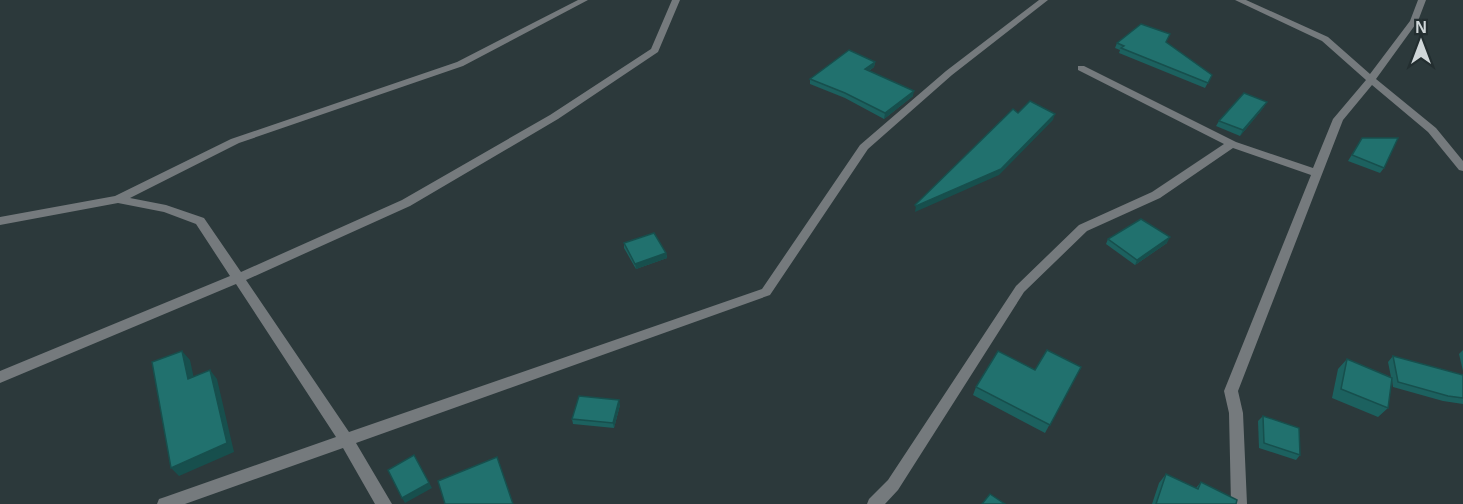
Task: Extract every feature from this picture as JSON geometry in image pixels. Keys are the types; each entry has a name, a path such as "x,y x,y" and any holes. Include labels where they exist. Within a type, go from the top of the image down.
{"street":[{"path":"0,221 118,199 235,141 460,64 584,0"},
{"path":"0,377 239,279 406,203 554,117 655,50 676,0"},
{"path":"165,504 766,292 864,147 949,73 1044,0"},
{"path":"1239,0 1325,39 1371,81 1432,130 1463,168"},
{"path":"1239,504 1236,413 1231,391 1338,119 1371,81 1414,21 1422,0"},
{"path":"1081,68 1232,144 1317,172"},
{"path":"875,504 893,485 1020,289 1083,228 1156,195 1232,144"},
{"path":"118,199 166,209 200,221 346,440 384,504"}],"building":[{"path":"1141,24 1170,34 1166,42 1212,75 1208,83 1121,48 1124,46 1117,43"},
{"path":"849,50 875,62 865,69 914,91 885,113 810,79"},
{"path":"1244,93 1267,102 1243,130 1219,121"},
{"path":"1030,101 1055,114 1001,169 915,205 1013,109 1018,113"},
{"path":"1362,138 1398,138 1384,168 1352,155"},
{"path":"1141,219 1170,237 1137,260 1108,239"},
{"path":"654,233 666,253 635,264 624,243"},
{"path":"1047,350 1081,367 1050,425 976,387 998,351 1035,370"},
{"path":"182,351 188,379 210,370 227,443 171,468 152,362"},
{"path":"1393,356 1463,375 1463,398 1398,382"},
{"path":"1347,359 1392,378 1388,408 1341,389"},
{"path":"579,396 619,400 613,423 572,419"},
{"path":"1263,416 1299,428 1300,455 1264,443"},
{"path":"414,455 429,483 402,498 388,470"},
{"path":"497,457 513,504 445,504 438,481"},
{"path":"1166,474 1198,489 1201,482 1237,500 1236,504 1156,504"},
{"path":"990,494 1005,504 982,504"}]}
